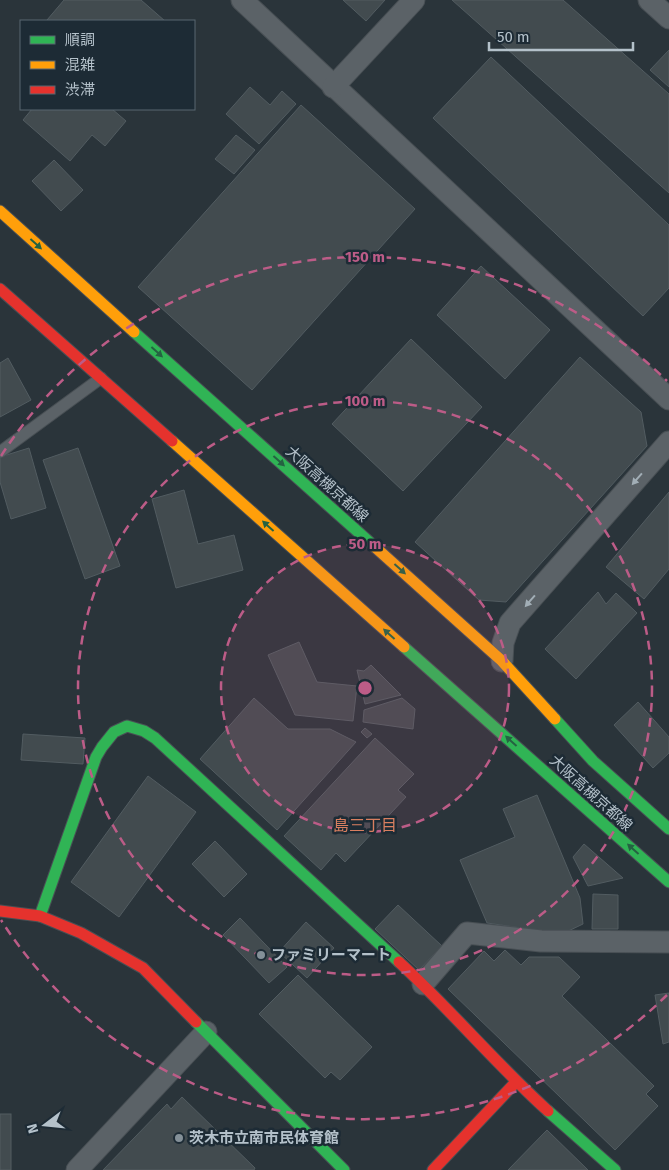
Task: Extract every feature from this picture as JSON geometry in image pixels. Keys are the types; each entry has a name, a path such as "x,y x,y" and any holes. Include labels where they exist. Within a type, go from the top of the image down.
{"main road":[{"name":"大阪高槻京都線","path":"0,212 502,661 593,761 669,829"},
{"name":"大阪高槻京都線","path":"0,289 669,882"},
{"path":"40,916 96,757 109,733 122,727 140,727 155,738 423,984 516,1082 615,1170"},
{"path":"0,911 40,916 81,933 143,968 344,1170"},
{"path":"433,1170 516,1082"}],"street":[{"path":"242,0 669,399"},
{"path":"333,87 414,0"},
{"path":"649,0 669,18"},
{"path":"502,661 504,643 510,623 669,442"},
{"path":"423,984 467,933 541,941 669,942"},
{"path":"77,1170 206,1032"}],"lane":[{"path":"0,452 101,378"}],"building":[{"path":"64,0 141,0 164,20 47,20"},
{"path":"343,0 385,0 366,21"},
{"path":"452,0 563,0 669,94 669,193"},
{"path":"669,50 669,87 650,70"},
{"path":"491,57 669,225 669,288 643,316 433,118"},
{"path":"250,87 270,105 282,91 296,104 259,144 226,114"},
{"path":"301,105 415,209 252,390 138,287"},
{"path":"31,110 113,110 126,121 105,146 92,135 70,161 23,120"},
{"path":"236,135 255,150 234,174 215,159"},
{"path":"54,160 83,190 61,211 32,181"},
{"path":"481,266 550,330 505,379 437,315"},
{"path":"411,339 482,407 403,491 332,424"},
{"path":"580,357 641,412 647,446 506,602 479,600 415,542"},
{"path":"8,358 31,400 0,417 0,363"},
{"path":"29,448 46,508 11,519 0,482 0,457"},
{"path":"78,448 120,566 85,579 43,460"},
{"path":"184,490 198,544 234,535 243,570 176,588 152,499"},
{"path":"669,492 669,569 644,599 606,567"},
{"path":"598,592 606,604 616,593 637,613 576,679 545,649"},
{"path":"299,642 317,682 357,686 353,721 295,715 268,655"},
{"path":"371,665 401,695 365,704 357,670 364,671"},
{"path":"254,698 288,729 330,729 356,742 277,830 200,759"},
{"path":"402,698 415,709 413,729 363,722 364,710"},
{"path":"638,702 669,737 669,753 653,768 614,725"},
{"path":"365,728 372,734 367,738 361,732"},
{"path":"23,734 85,738 83,764 21,760"},
{"path":"375,738 414,774 398,790 406,797 345,862 336,853 321,870 284,836"},
{"path":"148,776 196,812 119,917 71,882"},
{"path":"537,795 580,898 583,924 562,934 487,923 460,860 515,837 503,809"},
{"path":"215,841 247,874 224,897 192,864"},
{"path":"584,844 623,878 588,886 573,857"},
{"path":"593,894 618,895 618,929 592,929"},
{"path":"398,905 442,946 419,970 375,929"},
{"path":"240,918 287,967 269,983 223,935"},
{"path":"306,922 334,948 307,978 279,952"},
{"path":"505,950 521,965 529,957 559,957 580,977 562,996 654,1086 646,1094 658,1106 615,1150 448,989 484,951 494,961"},
{"path":"298,975 372,1047 340,1080 331,1072 325,1078 259,1014"},
{"path":"669,993 669,1042 663,1044 655,995"},
{"name":"茨木市立南市民体育館","path":"182,1097 255,1168 254,1170 103,1170 167,1104 171,1109"},
{"path":"0,1114 11,1114 11,1170 0,1170"},
{"path":"547,1130 588,1170 508,1170"}],"traffic: fast":[{"path":"134,332 375,547"},
{"path":"404,647 669,882"},
{"path":"555,719 593,761 669,829"},
{"path":"40,916 96,757 114,732 127,726 144,731 155,738 399,962"},
{"path":"196,1022 344,1170"},
{"path":"548,1111 615,1170"}],"traffic: slow":[{"path":"0,211 134,332"},
{"path":"172,441 404,647"},
{"path":"375,547 502,661 555,719"}],"traffic: jam":[{"path":"0,289 172,441"},
{"path":"0,911 40,916 81,933 143,968 196,1022"},
{"path":"399,962 548,1111"},
{"path":"433,1170 516,1082"}],"place":[{"name":"ファミリーマート","path":"261,955"},
{"name":"茨木市立南市民体育館","path":"179,1138"}],"district":[{"name":"島三丁目","path":"365,825"}]}
